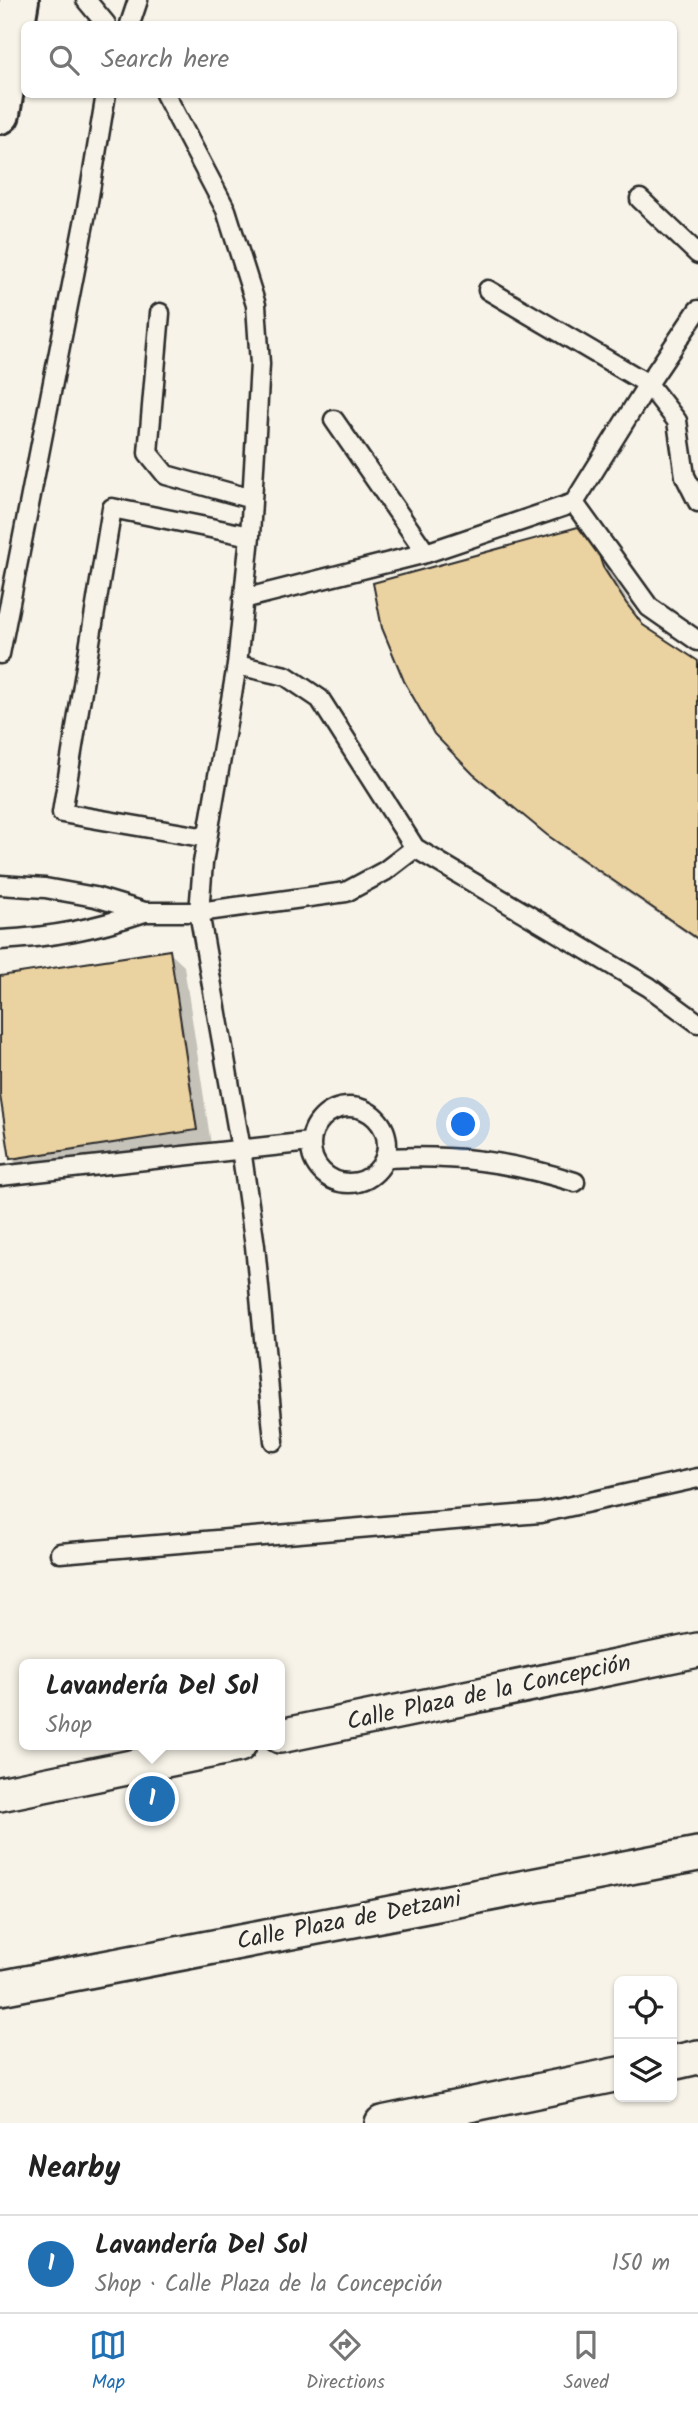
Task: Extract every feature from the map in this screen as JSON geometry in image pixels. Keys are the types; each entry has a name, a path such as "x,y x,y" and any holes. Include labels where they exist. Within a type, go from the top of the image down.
{"street":[{"path":"0,114 19,0"},
{"name":"Calle Plaza de la Concepción","path":"285,1735 698,1650"},
{"path":"0,1794 215,1750"},
{"name":"Calle Plaza de Detzani","path":"0,1988 698,1854"},
{"path":"677,2062 698,2057"},
{"path":"382,2123 614,2075"}],"lane":[{"path":"86,0 104,21"},
{"path":"131,21 138,0"},
{"path":"0,653 87,208 105,98"},
{"path":"168,98 226,210 256,305 260,364 250,536 237,665 207,838 199,912 241,1149 264,1331 274,1441"},
{"path":"640,199 698,254"},
{"path":"488,290 648,384 677,421 685,476 698,502"},
{"path":"243,599 426,552 575,503 648,384 698,310"},
{"path":"160,313 148,453 166,475 252,499"},
{"path":"334,420 426,552"},
{"path":"575,503 649,607 698,641"},
{"path":"207,838 62,813 112,508 250,536"},
{"path":"237,665 286,676 320,699 415,848 649,987 698,1023"},
{"path":"0,885 70,892 145,912 199,912 346,892 385,871 415,848"},
{"path":"0,940 46,937 96,928 145,912"},
{"path":"349,1106 363,1109 375,1117 384,1129 386,1158 371,1177 348,1184 324,1175 316,1166 310,1142 313,1128 322,1117 335,1109 349,1106"},
{"path":"0,1176 310,1142"},
{"path":"386,1158 463,1157 526,1168 575,1182"},
{"path":"60,1553 540,1513 698,1478"}],"building":[{"path":"589,524 603,567 643,625 698,661 698,939 547,835 473,774 434,734 404,681 382,628 373,583"},
{"path":"170,950 197,1130 10,1159 0,1095 0,976"}],"place":[{"name":"Lavandería Del Sol","path":"152,1799"}]}
